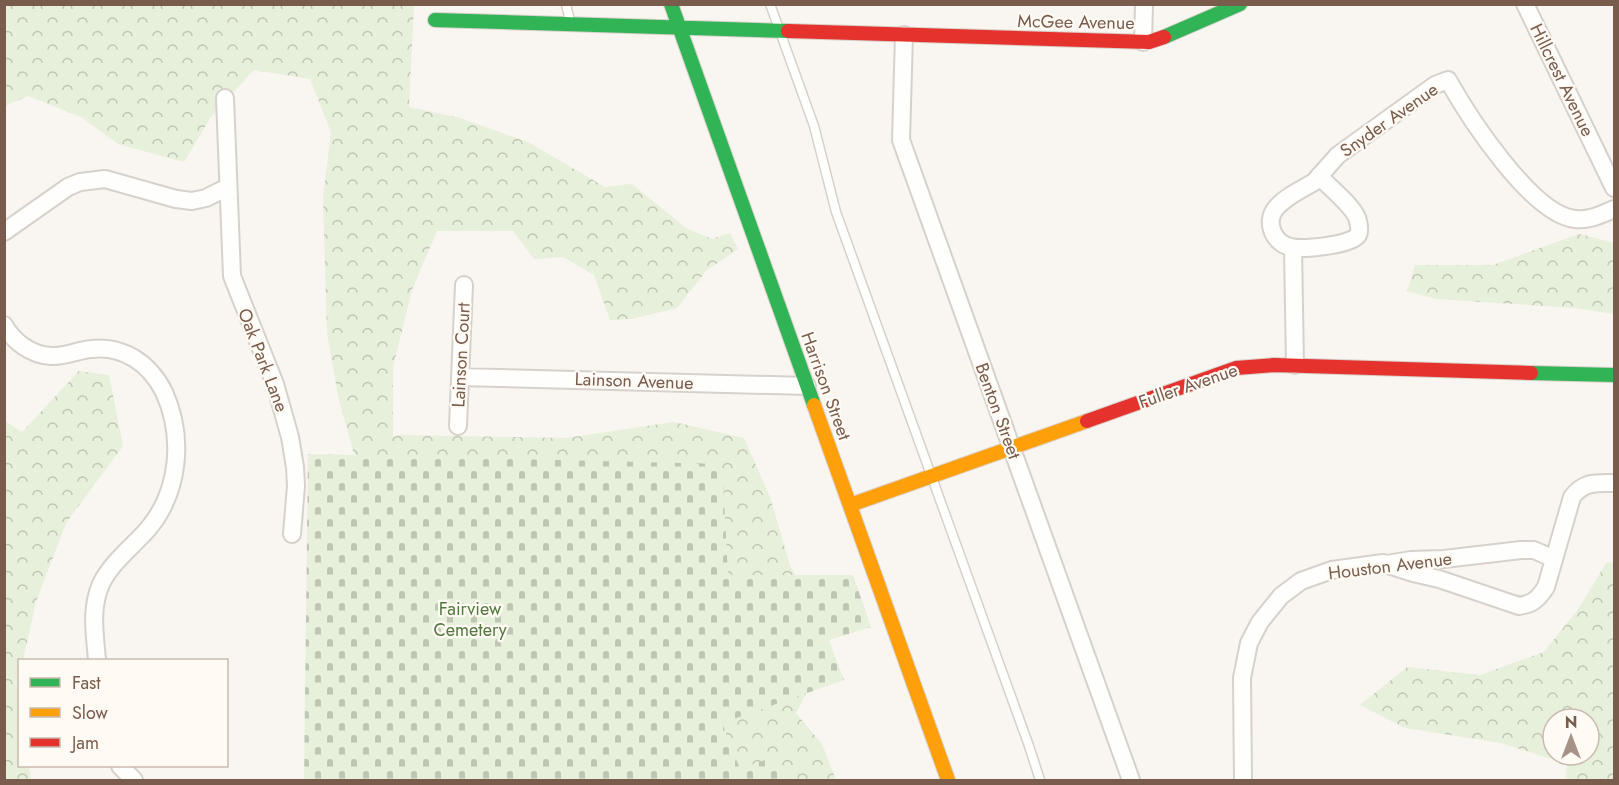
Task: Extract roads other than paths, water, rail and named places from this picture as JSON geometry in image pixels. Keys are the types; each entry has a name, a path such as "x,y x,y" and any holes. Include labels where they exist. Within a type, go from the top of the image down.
{"street":[{"name":"Harrison Street","path":"671,4 948,780"},
{"path":"1143,42 1144,4"},
{"name":"McGee Avenue","path":"435,20 1149,42 1185,29 1240,4"},
{"name":"Hillcrest Avenue","path":"1525,4 1614,188"},
{"name":"Benton Street","path":"904,35 902,140 1131,780"},
{"name":"Snyder Avenue","path":"1319,176 1338,154 1435,85 1448,80 1464,109 1492,147 1548,208 1574,219 1598,216 1614,209"},
{"name":"Oak Park Lane","path":"225,98 232,276 238,297 275,384 292,445 296,486 292,534"},
{"path":"1319,176 1358,218 1358,236 1341,244 1293,248 1278,240 1270,224 1271,215 1277,207 1314,182 1319,176"},
{"path":"4,232 80,182 105,179 176,200 192,201 206,198 228,188"},
{"path":"1293,248 1295,365"},
{"name":"Lainson Court","path":"458,426 465,285"},
{"path":"4,325 15,339 38,354 51,356 100,348 132,356 146,365 156,378 174,420 177,439 176,463 169,492 160,512 150,526 101,584 95,603 97,659"},
{"name":"Fuller Avenue","path":"850,505 1236,368 1295,365 1614,375"},
{"name":"Lainson Avenue","path":"460,376 807,386"},
{"path":"1387,564 1519,606 1529,605 1538,599 1546,586 1572,497 1578,490 1592,483 1614,483"},
{"name":"Houston Avenue","path":"1243,780 1242,678 1250,643 1260,622 1281,596 1301,581 1332,570 1411,560 1444,560 1521,550 1534,550 1554,559"},
{"path":"122,767 134,780"}],"lane":[{"path":"566,4 571,25"},
{"path":"770,4 814,126 836,212 1040,780"}],"park label":[{"name":"Fairview Cemetery","path":"470,619"}]}
